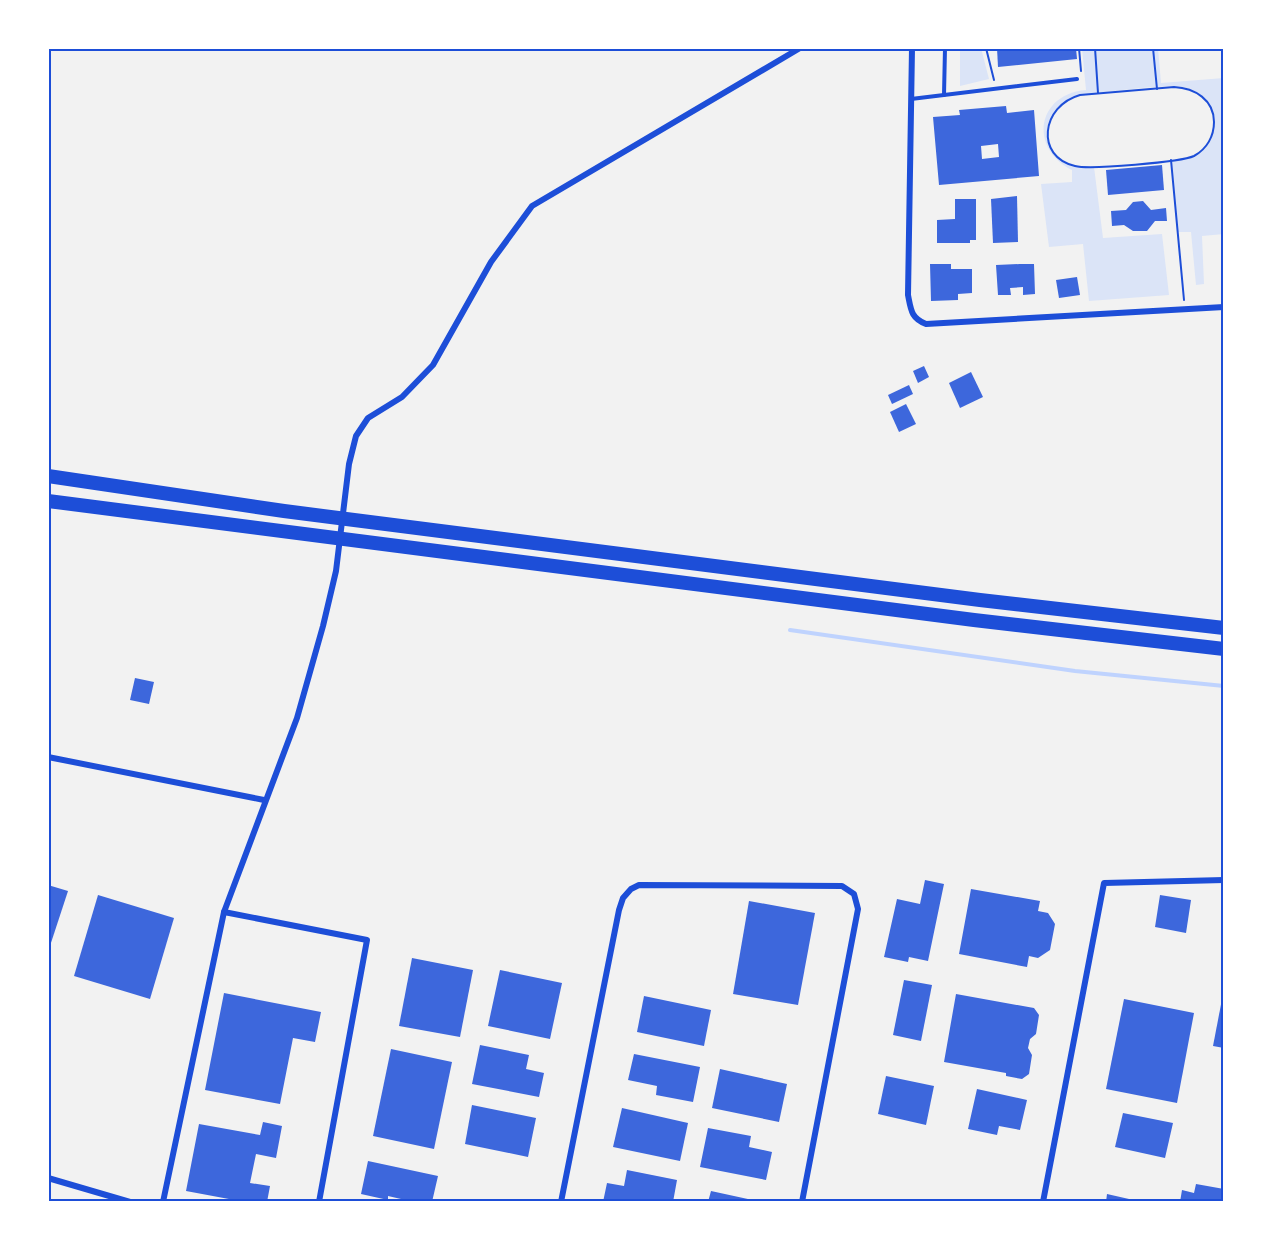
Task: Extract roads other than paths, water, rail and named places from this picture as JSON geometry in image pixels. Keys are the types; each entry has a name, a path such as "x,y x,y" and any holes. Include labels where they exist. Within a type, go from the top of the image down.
{"highway":[{"path":"48,476 295,512 980,600 1224,628"},
{"path":"48,501 974,620 1224,649"}],"street":[{"path":"163,1202 224,912 264,800 297,718 336,571 349,464 356,436 368,418 402,397 433,365 491,262 532,206 800,48"},
{"path":"912,48 908,295 912,315 916,320 926,324 1224,307"},
{"path":"48,757 264,800"},
{"path":"1043,1202 1104,883 1224,880"},
{"path":"561,1202 619,910 631,889 639,885 842,886 854,894 858,909 802,1202"},
{"path":"224,912 367,940 319,1202"},
{"path":"48,1178 130,1202"}],"lane":[{"path":"944,95 945,48"},
{"path":"911,99 1077,79"}],"waterway":[{"path":"790,630 1075,671 1224,686"}]}
